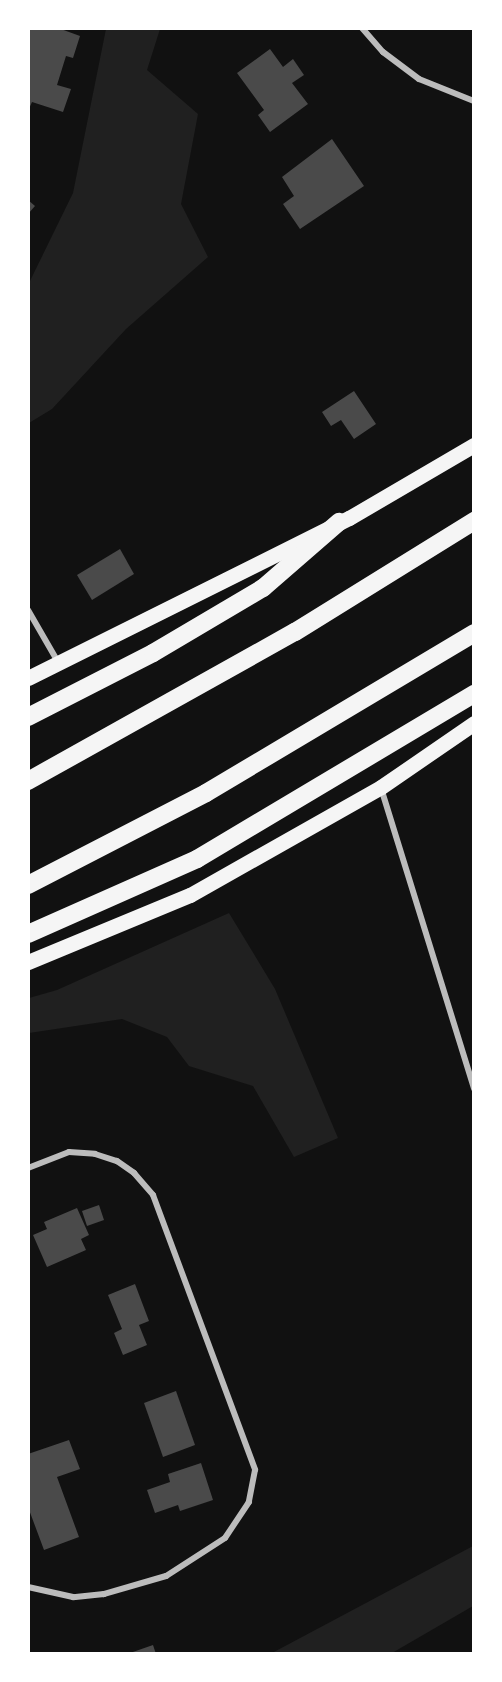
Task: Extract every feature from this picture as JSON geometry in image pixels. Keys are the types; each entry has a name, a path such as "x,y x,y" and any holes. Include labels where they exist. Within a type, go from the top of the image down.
{"highway":[{"path":"28,781 255,656 474,521"},
{"path":"28,717 153,653 263,588 339,522"},
{"path":"28,885 206,793 474,633"},
{"path":"28,934 197,859 474,694"}],"main road":[{"path":"28,678 339,522 474,445"},
{"path":"28,962 190,895 381,787 474,723"}],"street":[{"path":"362,28 383,52 419,78 474,101"},
{"path":"28,610 58,663"},
{"path":"381,787 474,1089"},
{"path":"28,1168 69,1152 95,1154 117,1161 134,1173 153,1195 255,1470 249,1502 225,1538 166,1576 104,1594 73,1597 28,1587"}],"shaded area":[{"path":"106,29 160,29 147,70 198,114 181,204 208,257 126,329 52,409 29,423 29,283 73,193"},
{"path":"229,913 275,989 338,1138 294,1157 253,1086 189,1066 167,1037 122,1019 29,1033 29,998 57,990"},
{"path":"473,1546 473,1606 392,1653 272,1653"}],"building":[{"path":"28,28 58,28 80,36 73,58 66,56 57,85 71,89 63,112 32,102 28,111"},
{"path":"270,49 283,67 293,59 304,75 292,83 308,104 270,132 258,115 264,110 237,73"},
{"path":"332,139 364,186 300,229 283,204 294,196 282,177"},
{"path":"28,200 35,206 28,214"},
{"path":"354,391 376,424 354,439 341,420 331,426 322,412"},
{"path":"120,549 134,574 92,600 77,575"},
{"path":"99,1205 104,1220 87,1226 82,1211"},
{"path":"77,1208 89,1235 81,1239 86,1250 47,1267 33,1235 47,1229 44,1222"},
{"path":"135,1284 149,1321 139,1325 147,1345 123,1355 114,1333 122,1329 108,1295"},
{"path":"176,1391 195,1445 163,1457 144,1403"},
{"path":"69,1440 80,1469 57,1477 79,1537 44,1550 28,1507 28,1454"},
{"path":"201,1463 213,1500 180,1511 178,1505 155,1513 147,1490 170,1482 168,1474"},
{"path":"153,1645 156,1654 130,1654 130,1653"}]}
